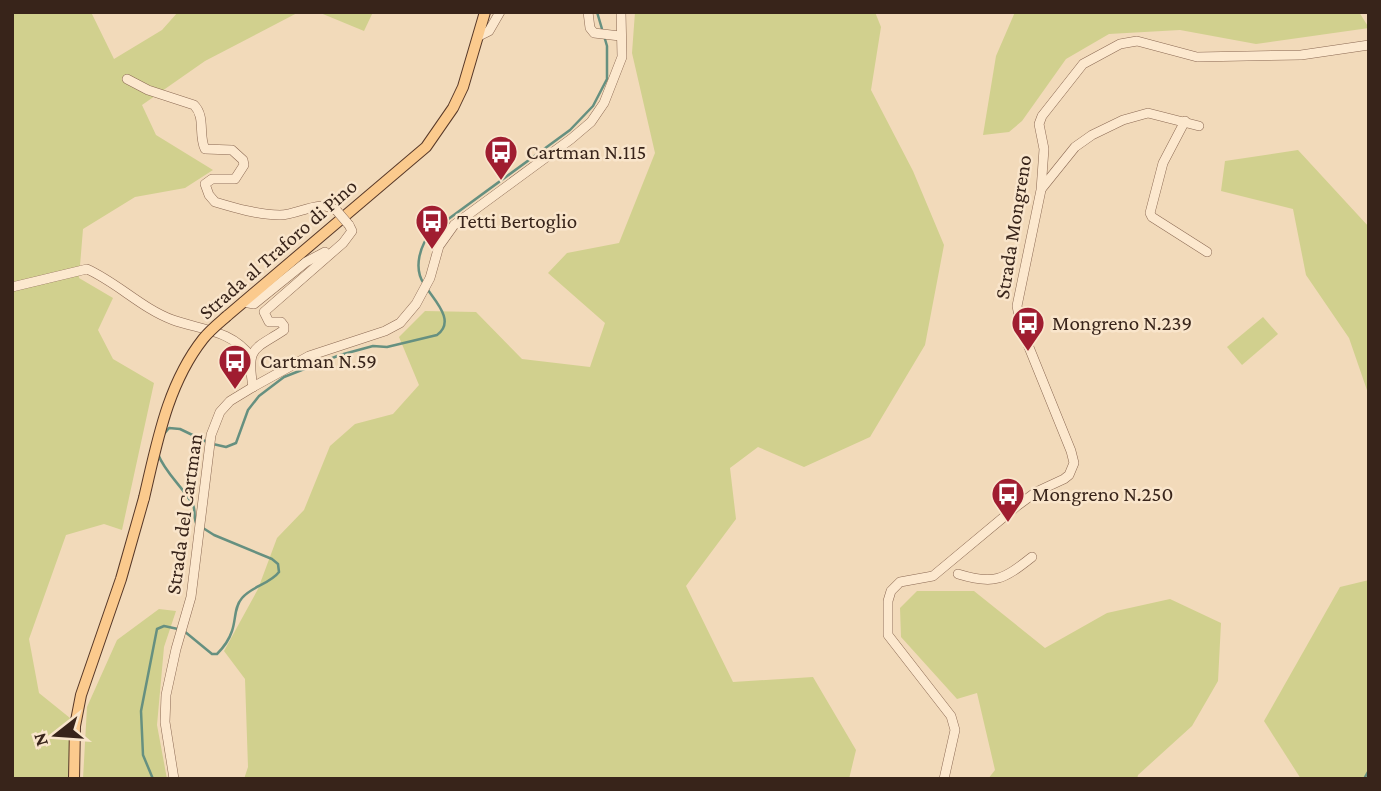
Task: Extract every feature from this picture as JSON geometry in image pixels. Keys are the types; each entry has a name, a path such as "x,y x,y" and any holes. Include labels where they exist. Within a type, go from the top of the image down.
{"main road":[{"name":"Strada al Traforo di Pino","path":"74,779 75,726 81,695 121,579 164,416 180,374 204,338 227,316 426,147 453,108 463,86 485,12"}],"street":[{"path":"479,36 489,31 500,12"},
{"path":"588,12 590,28 598,34 620,36"},
{"name":"Strada del Cartman","path":"174,779 165,722 166,695 176,649 186,622 211,435 220,412 230,401 309,356 385,331 400,323 416,304 430,278 439,246 454,225 591,122 604,103 622,57 621,12"},
{"name":"Strada Mongreno","path":"944,779 955,730 951,716 888,635 888,601 891,591 900,582 933,576 1017,506 1036,492 1069,475 1074,463 1019,320 1017,306 1041,190 1044,149 1039,124 1042,116 1083,64 1120,44 1136,41 1197,57 1301,55 1369,45"},
{"path":"127,79 148,90 194,105 201,116 202,143 205,149 232,149 243,160 244,165 235,179 207,181 206,188 215,202 279,215 330,205 352,231 343,243 264,312 267,320 281,322 284,330 254,349 251,357 253,387"},
{"path":"1041,190 1076,147 1092,135 1123,120 1149,113 1199,125"},
{"path":"1185,121 1163,163 1150,213 1152,217 1207,252"},
{"path":"243,302 254,304 306,262 343,243"},
{"path":"12,287 87,269 99,274 156,313 174,321 222,334 251,357"},
{"path":"940,570 980,580 1001,579 1032,557"}],"shaded area":[{"path":"12,12 91,12 114,59 162,30 178,12 299,12 205,61 142,105 156,135 213,170 185,188 135,197 83,229 79,278 113,298 98,330 113,359 154,383 122,530 104,524 66,535 29,639 39,693 70,718 69,779 12,779"},
{"path":"318,12 373,12 364,31"},
{"path":"635,12 875,12 881,27 871,90 913,171 944,245 925,345 870,437 804,467 758,447 730,468 736,519 686,586 733,682 813,677 856,750 849,779 244,779 248,767 245,679 224,651 258,589 277,538 304,510 330,446 355,424 393,414 419,385 399,337 425,311 476,312 522,359 590,367 605,323 548,273 567,253 619,243 655,153 632,53"},
{"path":"1015,12 1359,12 1369,28 1256,44 1180,30 1109,34 1066,59 1022,121 1009,132 983,135 996,56"},
{"path":"1298,150 1369,227 1369,396 1349,338 1306,275 1293,209 1221,191 1225,161"},
{"path":"1263,317 1278,334 1242,365 1227,347"},
{"path":"1369,580 1369,779 1301,779 1264,721 1340,587"},
{"path":"917,591 974,591 1045,648 1107,613 1170,599 1221,623 1218,681 1192,726 1138,775 1137,779 988,779 995,770 977,693 957,699 901,637 900,608"},
{"path":"159,609 176,611 164,647 157,725 167,779 83,779 87,707 117,640"}],"waterway":[{"path":"424,284 419,271 419,257 432,231 570,130 593,106 607,79 607,46 597,12"},
{"path":"213,444 226,447 236,443 248,410 259,396 284,377 340,355 373,346 387,347 437,335 444,324 443,312 428,290"},
{"path":"164,434 169,428 180,429 207,442"},
{"path":"158,454 193,505 197,525"},
{"path":"184,631 212,654 217,654 231,634 242,598 279,572 278,564 272,559 203,528"},
{"path":"153,779 143,755 141,711 157,629 164,626 178,629"},
{"path":"1364,779 1369,770"}],"place":[{"name":"Cartman N.115","path":"501,182"},
{"name":"Tetti Bertoglio","path":"432,251"},
{"name":"Mongreno N.239","path":"1028,353"},
{"name":"Cartman N.59","path":"235,391"},
{"name":"Mongreno N.250","path":"1008,524"}]}
